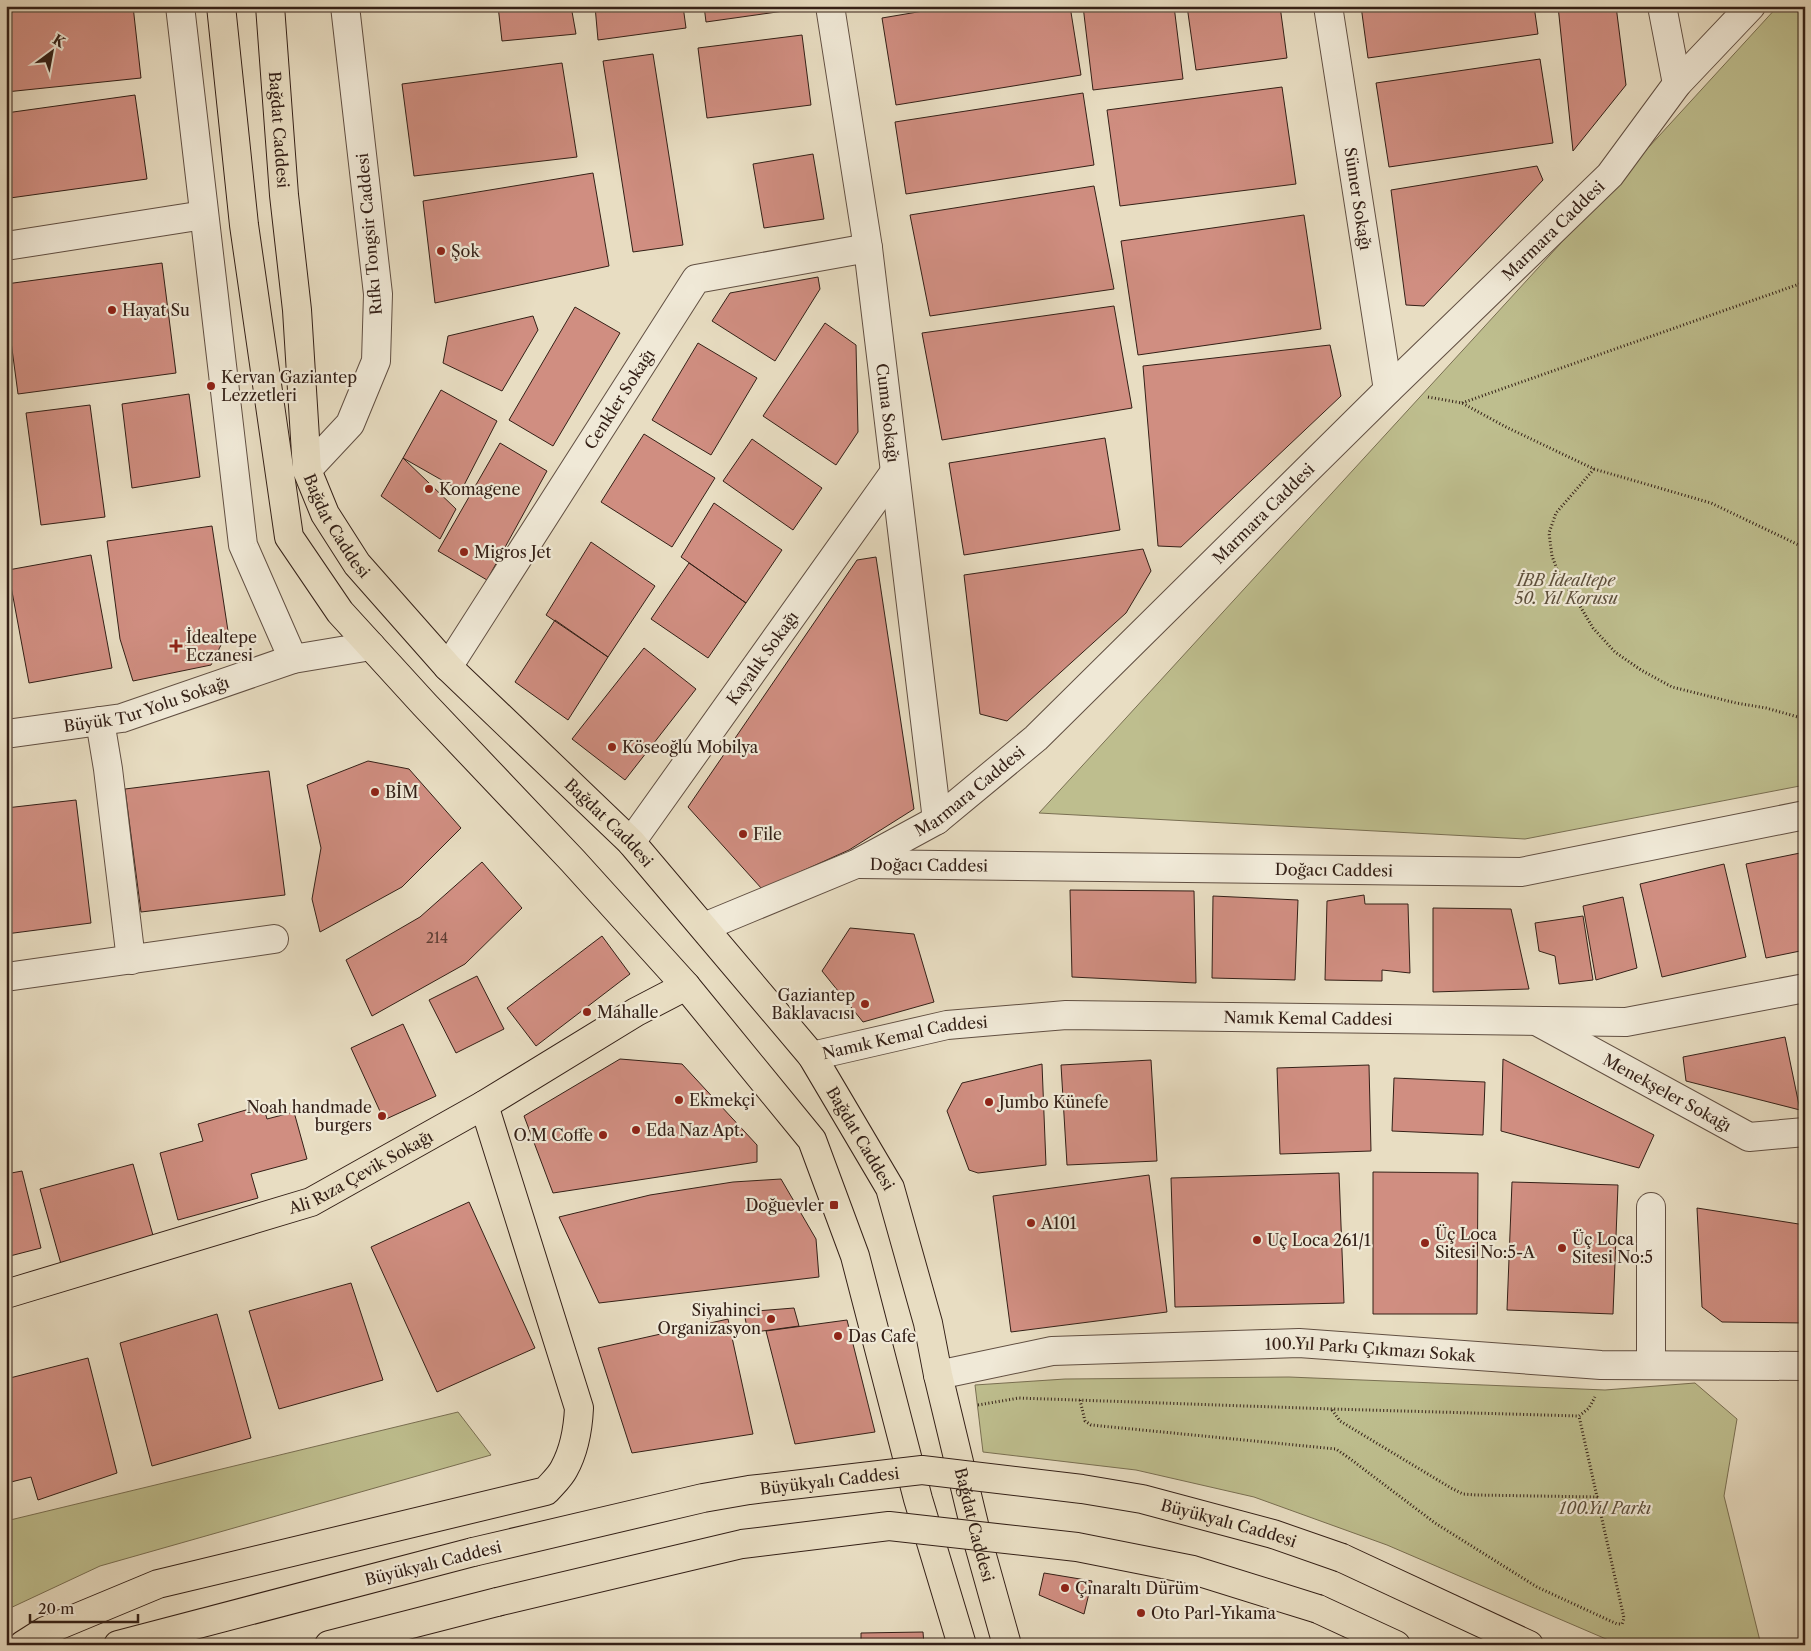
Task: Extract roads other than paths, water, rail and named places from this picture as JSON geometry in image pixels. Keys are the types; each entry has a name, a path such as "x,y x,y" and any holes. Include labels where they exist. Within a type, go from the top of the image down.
{"main road":[{"name":"Bağdat Caddesi","path":"221,6 244,225 289,537 340,612 579,868 686,986 812,1140 855,1256 918,1499 962,1645"},
{"name":"Bağdat Caddesi","path":"270,6 284,194 297,310 307,470 325,514 357,564 448,667 631,842 812,1056 890,1188 928,1324 946,1411 979,1545 1007,1645"},
{"name":"Ali Rıza Çevik Sokağı","path":"6,1294 311,1202 484,1104 636,1012 686,986"},
{"path":"23,1645 45,1631 158,1584 546,1491 564,1470 578,1428 579,1408 484,1104"},
{"name":"Büyükyalı Caddesi","path":"118,1645 472,1552 704,1498 749,1490 922,1470 1082,1489 1142,1499 1273,1534 1342,1558 1529,1645"},
{"path":"333,1644 497,1602 742,1544 889,1526 1077,1547 1193,1570 1318,1609 1396,1645"},
{"path":"1318,1609 1373,1645"}],"street":[{"path":"180,6 243,545 293,659"},
{"name":"Rıfkı Tongsir Caddesi","path":"307,470 350,424 376,361 378,294 345,6"},
{"name":"Cuma Sokağı","path":"830,6 868,248 937,820"},
{"name":"Sümer Sokağı","path":"1328,6 1388,390"},
{"path":"1662,6 1677,84"},
{"name":"Marmara Caddesi","path":"704,927 856,864 937,820 1036,738 1388,390 1610,175 1677,84 1750,6"},
{"path":"6,246 204,216"},
{"name":"Cenkler Sokağı","path":"448,667 696,279 868,248"},
{"name":"Kayalık Sokağı","path":"631,842 894,473"},
{"name":"Büyük Tur Yolu Sokağı","path":"6,734 122,718 293,659 371,646"},
{"path":"100,721 108,769 131,960"},
{"name":"Doğacı Caddesi","path":"856,864 1521,872 1805,815"},
{"path":"6,977 274,939"},
{"name":"Namık Kemal Caddesi","path":"812,1056 947,1025 1066,1016 1626,1022 1805,988"},
{"name":"Menekşeler Sokağı","path":"1537,1021 1749,1137 1805,1132"},
{"path":"1651,1207 1651,1365"},
{"name":"100.Yıl Parkı Çıkmazı Sokak","path":"938,1375 1052,1351 1299,1343 1601,1365 1805,1366"}],"place":[{"name":"Şok","path":"441,251"},
{"name":"Hayat Su","path":"112,310"},
{"name":"Kervan Gaziantep Lezzetleri","path":"211,386"},
{"name":"Komagene","path":"429,489"},
{"name":"Migros Jet","path":"464,552"},
{"name":"İdealtepe Eczanesi","path":"176,646"},
{"name":"Köseoğlu Mobilya","path":"612,747"},
{"name":"BİM","path":"375,792"},
{"name":"File","path":"743,834"},
{"name":"Gaziantep Baklavacısı","path":"865,1004"},
{"name":"Mahalle","path":"587,1012"},
{"name":"Ekmekçi","path":"679,1100"},
{"name":"Jumbo Künefe","path":"989,1102"},
{"name":"Noah handmade burgers","path":"382,1116"},
{"name":"Eda Naz Apt.","path":"636,1130"},
{"name":"O.M Coffe","path":"603,1135"},
{"name":"Doğuevler","path":"834,1205"},
{"name":"A101","path":"1031,1223"},
{"name":"Uç Loca 261/1","path":"1257,1240"},
{"name":"Üç Loca Sitesi No:5-A","path":"1425,1243"},
{"name":"Üç Loca Sitesi No:5","path":"1562,1248"},
{"name":"Siyahinci Organizasyon","path":"771,1319"},
{"name":"Das Cafe","path":"838,1336"},
{"name":"Çınaraltı Dürüm","path":"1065,1588"},
{"name":"Oto Parl-Yıkama","path":"1141,1613"}],"park label":[{"name":"İBB İdealtepe 50. Yıl Korusu","path":"1566,589"},
{"name":"100.Yıl Parkı","path":"1605,1508"}]}
